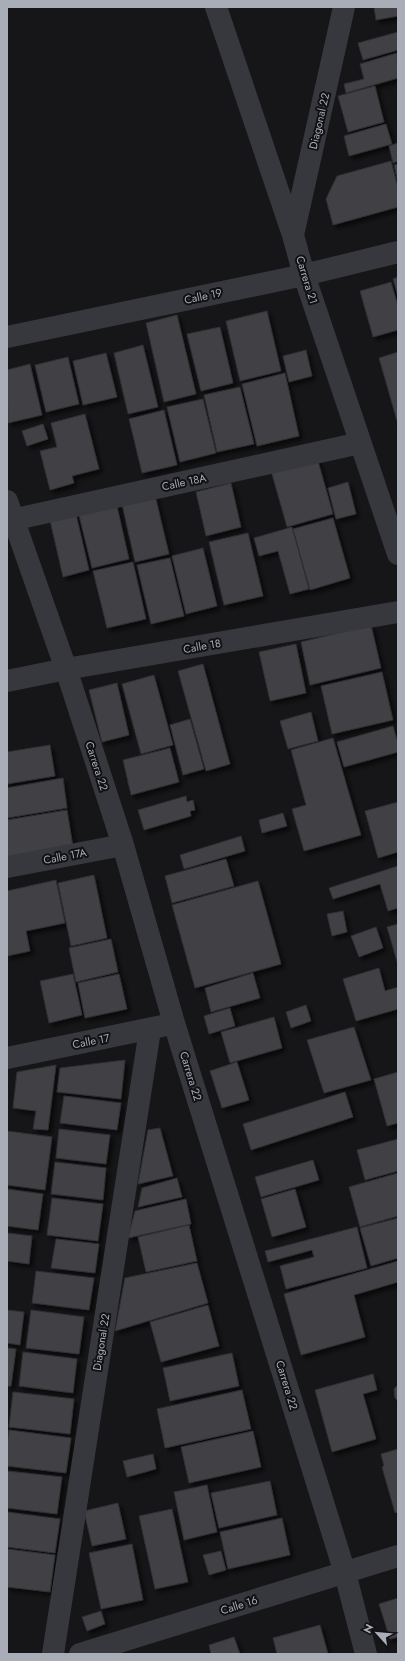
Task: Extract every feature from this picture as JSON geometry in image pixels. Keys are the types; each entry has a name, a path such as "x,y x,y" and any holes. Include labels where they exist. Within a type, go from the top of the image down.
{"street":[{"name":"Carrera 21","path":"216,7 398,554"},
{"name":"Diagonal 22","path":"293,235 344,7"},
{"name":"Calle 19","path":"7,338 304,275 398,252"},
{"name":"Calle 18A","path":"9,514 360,443"},
{"name":"Carrera 22","path":"9,514 66,669 123,845 174,1023 345,1573 366,1654"},
{"name":"Calle 18","path":"7,682 66,669 398,612"},
{"name":"Calle 17A","path":"7,867 123,845"},
{"name":"Calle 17","path":"7,1058 150,1030 174,1023"},
{"name":"Diagonal 22","path":"53,1654 150,1030"},
{"name":"Calle 16","path":"80,1654 398,1556"}],"building":[{"path":"374,7 398,7 398,16 376,20"},
{"path":"398,32 398,50 363,60 358,43"},
{"path":"397,53 398,78 346,93 344,84 364,79 360,64"},
{"path":"375,86 384,122 348,132 338,96"},
{"path":"386,124 392,144 349,156 344,136"},
{"path":"398,143 398,161 393,163 389,146"},
{"path":"391,161 398,188 398,207 333,225 326,199 337,176"},
{"path":"398,164 398,182 394,165"},
{"path":"398,277 398,296 393,279"},
{"path":"391,282 398,306 398,330 373,337 360,291"},
{"path":"267,311 281,371 240,381 226,321"},
{"path":"177,315 196,394 164,402 146,323"},
{"path":"220,327 233,383 201,391 187,334"},
{"path":"143,345 158,407 128,414 114,353"},
{"path":"306,350 312,376 289,382 283,356"},
{"path":"398,352 398,421 397,421 379,358"},
{"path":"106,353 117,397 83,405 73,361"},
{"path":"68,357 79,404 46,412 35,365"},
{"path":"30,364 42,415 8,423 7,370"},
{"path":"285,373 299,436 257,446 242,384"},
{"path":"240,387 254,444 217,452 204,395"},
{"path":"203,399 216,453 180,462 167,407"},
{"path":"164,410 177,465 142,473 129,419"},
{"path":"85,414 99,469 72,476 74,483 50,490 40,451 57,447 51,423"},
{"path":"43,424 48,439 27,446 22,431"},
{"path":"316,454 333,514 287,527 270,467"},
{"path":"348,482 356,514 336,519 328,488"},
{"path":"231,483 241,527 206,536 196,492"},
{"path":"155,495 169,554 135,562 122,504"},
{"path":"116,502 129,559 92,568 78,511"},
{"path":"75,510 89,570 63,577 49,516"},
{"path":"333,518 350,578 310,590 293,529"},
{"path":"292,527 309,589 290,594 278,551 259,556 254,538"},
{"path":"248,533 263,596 224,605 209,542"},
{"path":"203,548 217,606 186,614 172,556"},
{"path":"170,558 184,616 151,624 137,565"},
{"path":"133,562 146,619 107,628 93,571"},
{"path":"371,625 381,668 310,685 301,642"},
{"path":"296,644 306,693 270,701 259,652"},
{"path":"203,664 230,764 206,771 178,671"},
{"path":"382,672 393,720 332,734 321,686"},
{"path":"154,675 173,745 141,754 122,684"},
{"path":"117,683 129,735 102,742 89,690"},
{"path":"311,712 318,741 288,749 280,721"},
{"path":"190,719 204,769 183,775 170,725"},
{"path":"393,726 398,744 398,752 344,767 337,742"},
{"path":"333,738 361,835 304,851 292,809 306,805 291,750"},
{"path":"50,745 55,776 7,784 7,752"},
{"path":"170,748 179,782 131,795 123,760"},
{"path":"63,778 67,808 7,818 7,788"},
{"path":"186,796 187,802 193,800 195,810 190,811 191,816 144,830 138,810"},
{"path":"398,802 398,852 378,858 365,811"},
{"path":"67,810 73,847 7,858 7,820"},
{"path":"283,813 287,826 262,833 259,820"},
{"path":"241,836 245,851 184,869 180,855"},
{"path":"226,859 234,886 172,903 165,876"},
{"path":"398,866 398,908 388,911 380,884 333,899 329,888"},
{"path":"94,875 107,938 71,946 58,883"},
{"path":"56,880 65,923 26,931 30,951 7,956 7,891"},
{"path":"258,881 281,964 195,988 172,905"},
{"path":"343,911 347,932 332,936 327,914"},
{"path":"398,924 398,965 387,927"},
{"path":"376,927 383,948 359,957 351,936"},
{"path":"111,939 118,972 76,982 69,948"},
{"path":"379,968 385,991 398,987 398,1009 356,1021 343,979"},
{"path":"253,973 260,998 211,1012 205,988"},
{"path":"73,974 82,1015 49,1023 40,981"},
{"path":"119,974 127,1009 85,1018 78,983"},
{"path":"306,1005 311,1021 291,1028 286,1012"},
{"path":"230,1008 235,1026 209,1034 204,1016"},
{"path":"274,1017 282,1048 230,1063 221,1032"},
{"path":"354,1027 371,1080 324,1093 307,1040"},
{"path":"125,1060 121,1099 57,1092 60,1068"},
{"path":"237,1062 249,1100 222,1108 210,1071"},
{"path":"56,1065 48,1130 33,1129 36,1111 13,1108 17,1072"},
{"path":"398,1072 398,1123 387,1126 374,1079"},
{"path":"345,1092 353,1117 251,1150 243,1124"},
{"path":"64,1096 121,1103 117,1130 60,1123"},
{"path":"160,1128 173,1176 138,1184 148,1130"},
{"path":"59,1129 110,1135 106,1164 56,1158"},
{"path":"7,1131 52,1137 45,1190 7,1185"},
{"path":"398,1139 398,1171 365,1180 357,1150"},
{"path":"313,1160 319,1180 261,1197 255,1177"},
{"path":"55,1162 106,1168 103,1200 51,1194"},
{"path":"398,1173 398,1216 360,1227 349,1187"},
{"path":"177,1178 182,1197 138,1207 142,1188"},
{"path":"7,1189 43,1194 38,1230 7,1226"},
{"path":"295,1189 306,1227 272,1237 261,1199"},
{"path":"52,1198 103,1204 98,1241 47,1235"},
{"path":"186,1199 191,1224 128,1238 135,1211"},
{"path":"398,1218 398,1258 371,1266 360,1228"},
{"path":"189,1225 197,1261 146,1272 138,1237"},
{"path":"357,1227 367,1268 286,1289 280,1266 314,1257 312,1250 268,1262 265,1251"},
{"path":"7,1233 32,1236 29,1264 7,1261"},
{"path":"56,1239 99,1244 95,1273 51,1268"},
{"path":"398,1261 398,1282 354,1295 365,1337 301,1355 284,1294"},
{"path":"197,1263 208,1303 115,1331 125,1278"},
{"path":"36,1271 94,1278 89,1310 32,1303"},
{"path":"208,1305 219,1346 161,1362 150,1322"},
{"path":"7,1310 24,1312 20,1345 7,1343"},
{"path":"31,1310 84,1317 79,1354 26,1348"},
{"path":"7,1348 16,1349 11,1386 7,1386"},
{"path":"23,1352 77,1359 73,1393 19,1386"},
{"path":"232,1353 239,1386 170,1401 163,1368"},
{"path":"373,1374 377,1390 363,1394 376,1439 332,1452 315,1390"},
{"path":"398,1385 398,1401 395,1398 394,1389"},
{"path":"242,1390 251,1429 165,1448 157,1409"},
{"path":"13,1392 74,1399 70,1434 9,1427"},
{"path":"9,1430 71,1438 66,1473 7,1466"},
{"path":"253,1431 261,1467 189,1483 181,1447"},
{"path":"398,1449 398,1512 395,1513 382,1467 384,1466 381,1454"},
{"path":"153,1454 156,1469 127,1477 123,1461"},
{"path":"7,1471 62,1477 57,1514 7,1508"},
{"path":"270,1481 277,1515 219,1528 211,1493"},
{"path":"207,1485 217,1532 184,1540 174,1492"},
{"path":"118,1503 126,1539 92,1546 84,1511"},
{"path":"172,1509 188,1582 155,1589 139,1516"},
{"path":"7,1512 60,1519 55,1553 7,1547"},
{"path":"282,1518 290,1555 228,1569 220,1532"},
{"path":"132,1544 143,1600 101,1609 89,1553"},
{"path":"7,1549 55,1555 50,1592 7,1587"},
{"path":"221,1551 226,1570 209,1575 203,1555"},
{"path":"398,1598 398,1637 390,1639 379,1604"},
{"path":"101,1611 105,1624 87,1631 82,1617"},
{"path":"320,1625 328,1654 277,1654 273,1638"},
{"path":"234,1637 240,1654 211,1654 209,1645"}]}
